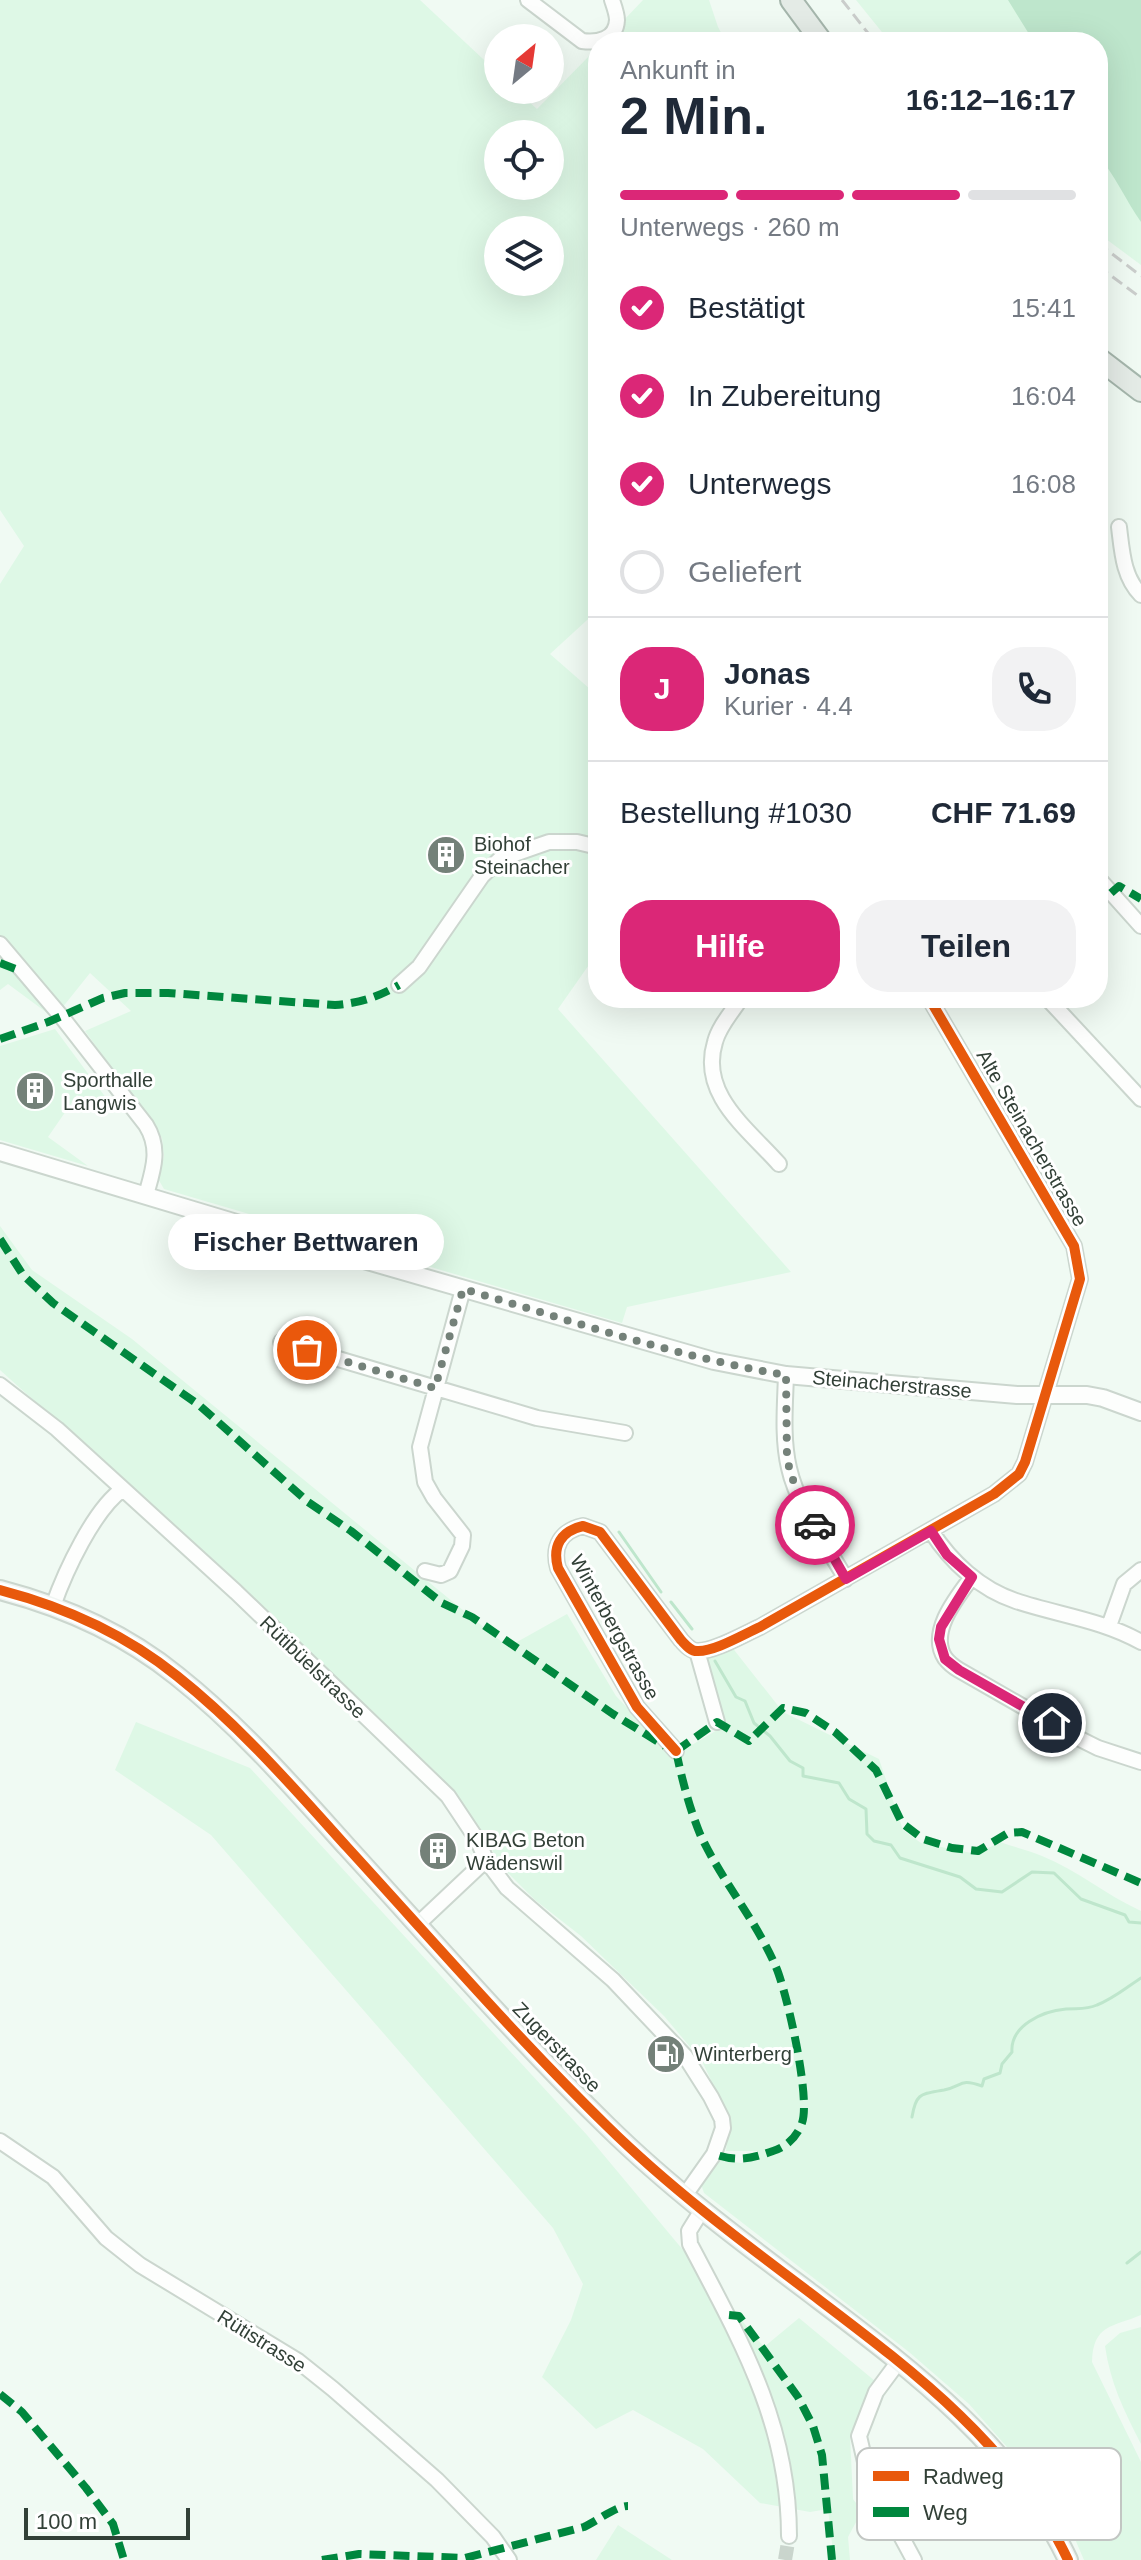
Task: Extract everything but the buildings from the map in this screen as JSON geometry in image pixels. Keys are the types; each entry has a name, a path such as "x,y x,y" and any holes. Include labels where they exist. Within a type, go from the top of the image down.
{"main road":[{"path":"791,0 815,32"},
{"path":"1108,366 1141,391"},
{"name":"Zugerstrasse","path":"0,1590 53,1606 100,1626 142,1650 202,1696 279,1771 544,2063 623,2141 702,2210 899,2361 992,2448"},
{"name":"Zugerstrasse","path":"1057,2540 1068,2560"}],"street":[{"path":"528,0 582,41 588,41"},
{"path":"612,0 617,21 612,32"},
{"path":"1119,527 1123,562 1141,595"},
{"path":"399,985 419,967 482,876 500,859 549,842 588,845"},
{"path":"1108,889 1141,926"},
{"path":"0,944 146,1125 153,1138 156,1155 146,1195"},
{"path":"735,1008 715,1042 710,1070 718,1095 779,1164"},
{"name":"Alte Steinacherstrasse","path":"935,1008 1014,1139 1078,1257 1080,1279 1045,1395"},
{"path":"1056,1008 1141,1099"},
{"name":"Steinacherstrasse","path":"0,1152 739,1367 786,1375 1006,1394 1087,1395 1141,1412"},
{"path":"425,1571 441,1575 450,1571 464,1540 461,1531 425,1482 420,1447 463,1289"},
{"path":"281,1342 537,1418 625,1433"},
{"path":"786,1375 785,1443 789,1473 797,1493 846,1579"},
{"name":"Rütibüelstrasse","path":"0,1385 57,1429 236,1592 448,1796 478,1841 486,1860 507,1888 613,1980 675,2045 698,2074 718,2110 723,2128 714,2154 685,2195"},
{"path":"717,1722 697,1651 720,1645 760,1627 1008,1486 1019,1474 1035,1436 1045,1395"},
{"path":"53,1606 63,1579 104,1506 123,1489"},
{"name":"Winterbergstrasse","path":"676,1751 637,1707 558,1568 555,1551 560,1539 571,1529 583,1526 600,1532 681,1640 697,1651"},
{"path":"931,1531 947,1555 972,1577 1013,1600 1109,1626 1141,1642"},
{"path":"1109,1626 1124,1584 1141,1570"},
{"path":"972,1577 941,1627 939,1639 945,1659 1076,1737 1141,1762"},
{"path":"418,1924 486,1860"},
{"name":"Rütistrasse","path":"0,2141 53,2177 106,2238 140,2265 298,2361 333,2389 437,2480 493,2537 509,2560"},
{"path":"702,2210 689,2231 690,2244 736,2329 760,2389 782,2456 789,2498 789,2536"},
{"path":"862,2448 859,2436 876,2392 899,2361"},
{"path":"903,2540 914,2560"}],"shaded area":[{"path":"0,0 420,0 484,60 484,104 531,104 537,109 542,104 564,104 564,82 588,57 588,619 550,654 588,687 588,966 558,1009 791,1272 627,1307 622,1323 164,1189 157,1177 164,1157 162,1138 85,1031 131,1011 90,973 54,1018 8,984 0,990 0,584 24,546 0,510"},
{"path":"643,0 709,0 721,32 613,32"},
{"path":"856,0 1141,0 1141,265 1108,240 1108,32 882,32"},
{"path":"1008,0 1141,0 1141,222 1108,170 1108,32 1028,32"},
{"path":"55,1029 112,1106 101,1111 77,1095 48,1137 88,1166 0,1140 0,1046"},
{"path":"0,1226 32,1270 132,1339 508,1647 567,1614 616,1696 673,1756 719,1729 703,1661 731,1646 783,1712 879,1759 903,1830 921,1843 977,1854 1000,1842 1055,1862 1141,1911 1141,2315 1106,2329 1096,2340 1092,2362 1141,2462 1141,2560 1084,2560 1075,2540 1121,2540 1121,2448 1008,2448 969,2404 909,2352 704,2193 700,2181 717,2159 741,2163 759,2160 757,2151 726,2151 729,2119 702,2061 664,2016 581,1936 535,1900 499,1864 486,1837 450,1787 223,1571 0,1370"},
{"path":"136,1722 250,1768 587,2135 764,2347 799,2318 875,2381 850,2435 857,2520 848,2537 850,2560 834,2560 828,2509 810,2512 760,2503 703,2449 633,2410 596,2429 542,2377 571,2320 583,2284 553,2228 211,1835 115,1770"},
{"path":"1141,2327 1141,2444 1118,2396 1105,2346 1120,2333"},
{"path":"618,2525 672,2560 596,2560"}],"waterway":[{"path":"619,1532 661,1592"},
{"path":"671,1602 692,1629"},
{"path":"715,1661 736,1697 745,1701 754,1723 770,1736 790,1761 803,1768 803,1776 839,1783 849,1799 866,1809 867,1834 874,1841 891,1845 900,1858 960,1877 976,1889 1002,1892 1032,1872 1054,1873 1081,1899 1125,1915 1129,1922 1141,1923"},
{"path":"912,2117 921,2096 965,2083 982,2086 984,2079 1000,2073 1002,2064 1012,2052 1016,2035 1029,2022 1057,2010 1093,2007 1141,1978"},
{"path":"1127,2263 1141,2252"}],"tunnel":[{"path":"785,2560 789,2536"}],"railway":[{"path":"842,0 867,32"},
{"path":"1108,251 1141,276"},
{"path":"1108,273 1141,298"}],"marked path":[{"path":"1111,893 1119,886 1141,899"},
{"path":"0,963 21,971"},
{"path":"0,1039 103,998 125,993 168,993 335,1005 368,999 399,985"},
{"path":"0,1239 23,1275 53,1303 199,1405 308,1502 351,1531 442,1603 472,1617 665,1746"},
{"path":"676,1751 717,1722 749,1741 783,1708 806,1713 835,1732 876,1770 902,1823 923,1839 952,1848 978,1851 1008,1833 1022,1832 1141,1883"},
{"path":"676,1751 700,1834 776,1967 801,2070 802,2123 787,2144 750,2158 737,2159 714,2154"},
{"path":"729,2315 739,2316 798,2397 813,2426 822,2455 832,2560"},
{"path":"0,2394 22,2412 113,2524 124,2560"},
{"path":"322,2560 359,2554 465,2558 584,2527 628,2506"}],"cycle path":[{"path":"676,1751 637,1707 558,1568 557,1546 564,1536 583,1526 600,1532 681,1640 692,1650 704,1651 760,1627 994,1494 1019,1474 1025,1462 1080,1279 1074,1246 935,1008"},
{"path":"0,1590 71,1613 115,1634 157,1661 200,1695 286,1780 540,2058 630,2148 703,2211 918,2377 991,2448"},
{"path":"1057,2540 1068,2560"}],"way so far":[{"path":"307,1350 435,1388 463,1289 673,1350 786,1375 785,1443 789,1473 815,1525"}],"place":[{"name":"Biohof Steinacher","path":"446,855"},
{"name":"Sporthalle Langwis","path":"35,1091"},
{"name":"Fischer Bettwaren","path":"307,1350"},
{"name":"KIBAG Beton Wädenswil","path":"438,1851"},
{"name":"Winterberg","path":"666,2054"}],"route":[{"path":"815,1525 846,1579 931,1531 947,1555 972,1577 941,1627 939,1639 945,1659 1052,1723"}]}
